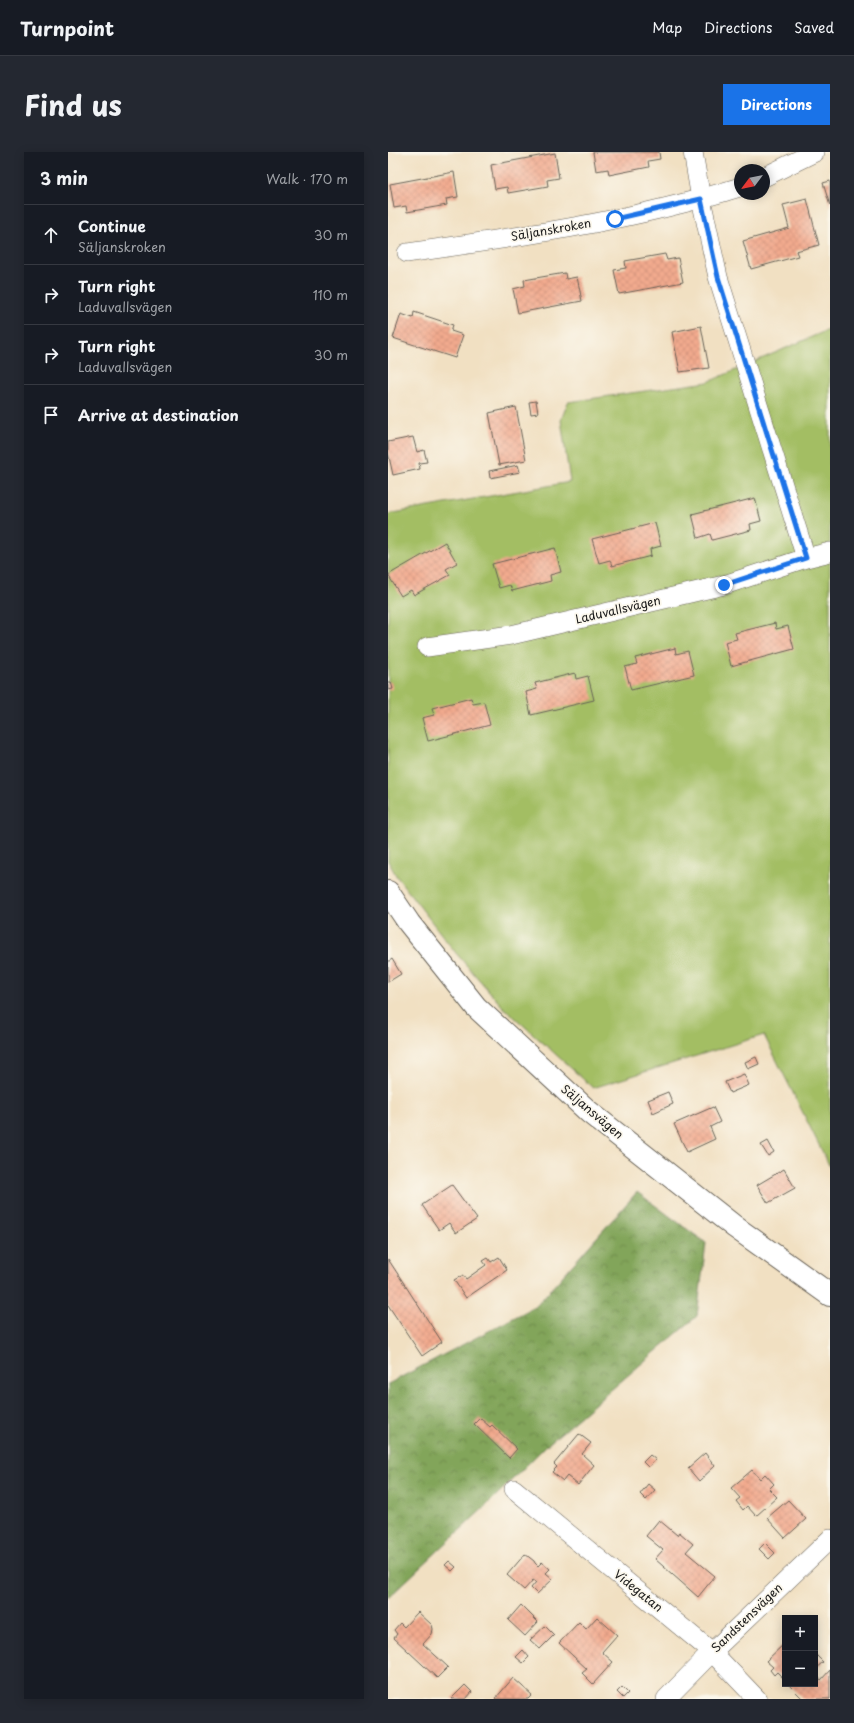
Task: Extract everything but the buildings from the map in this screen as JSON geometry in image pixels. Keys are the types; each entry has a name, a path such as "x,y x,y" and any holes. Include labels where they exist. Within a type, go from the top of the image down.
{"street":[{"path":"694,152 701,199 718,277 806,558"},
{"path":"770,174 815,152"},
{"name":"Säljanskroken","path":"407,253 500,240 584,224 701,199 734,188"},
{"name":"Laduvallsvägen","path":"427,647 511,635 542,628 724,585 806,558 830,552"},
{"name":"Säljansvägen","path":"388,892 409,923 476,1006 589,1112 735,1227 830,1295"},
{"name":"Videgatan","path":"514,1489 712,1652 757,1699"},
{"name":"Sandstensvägen","path":"666,1699 712,1652 830,1539"}],"green space":[{"path":"830,329 830,1167 764,1035 593,1088 502,1006 455,952 397,877 388,861 388,514 570,482 561,420 568,402 708,382"},
{"path":"637,1192 706,1243 697,1316 547,1445 491,1501 388,1598 388,1384 536,1306"}],"route":[{"path":"615,219 701,199 718,277 806,558 724,585"}]}
